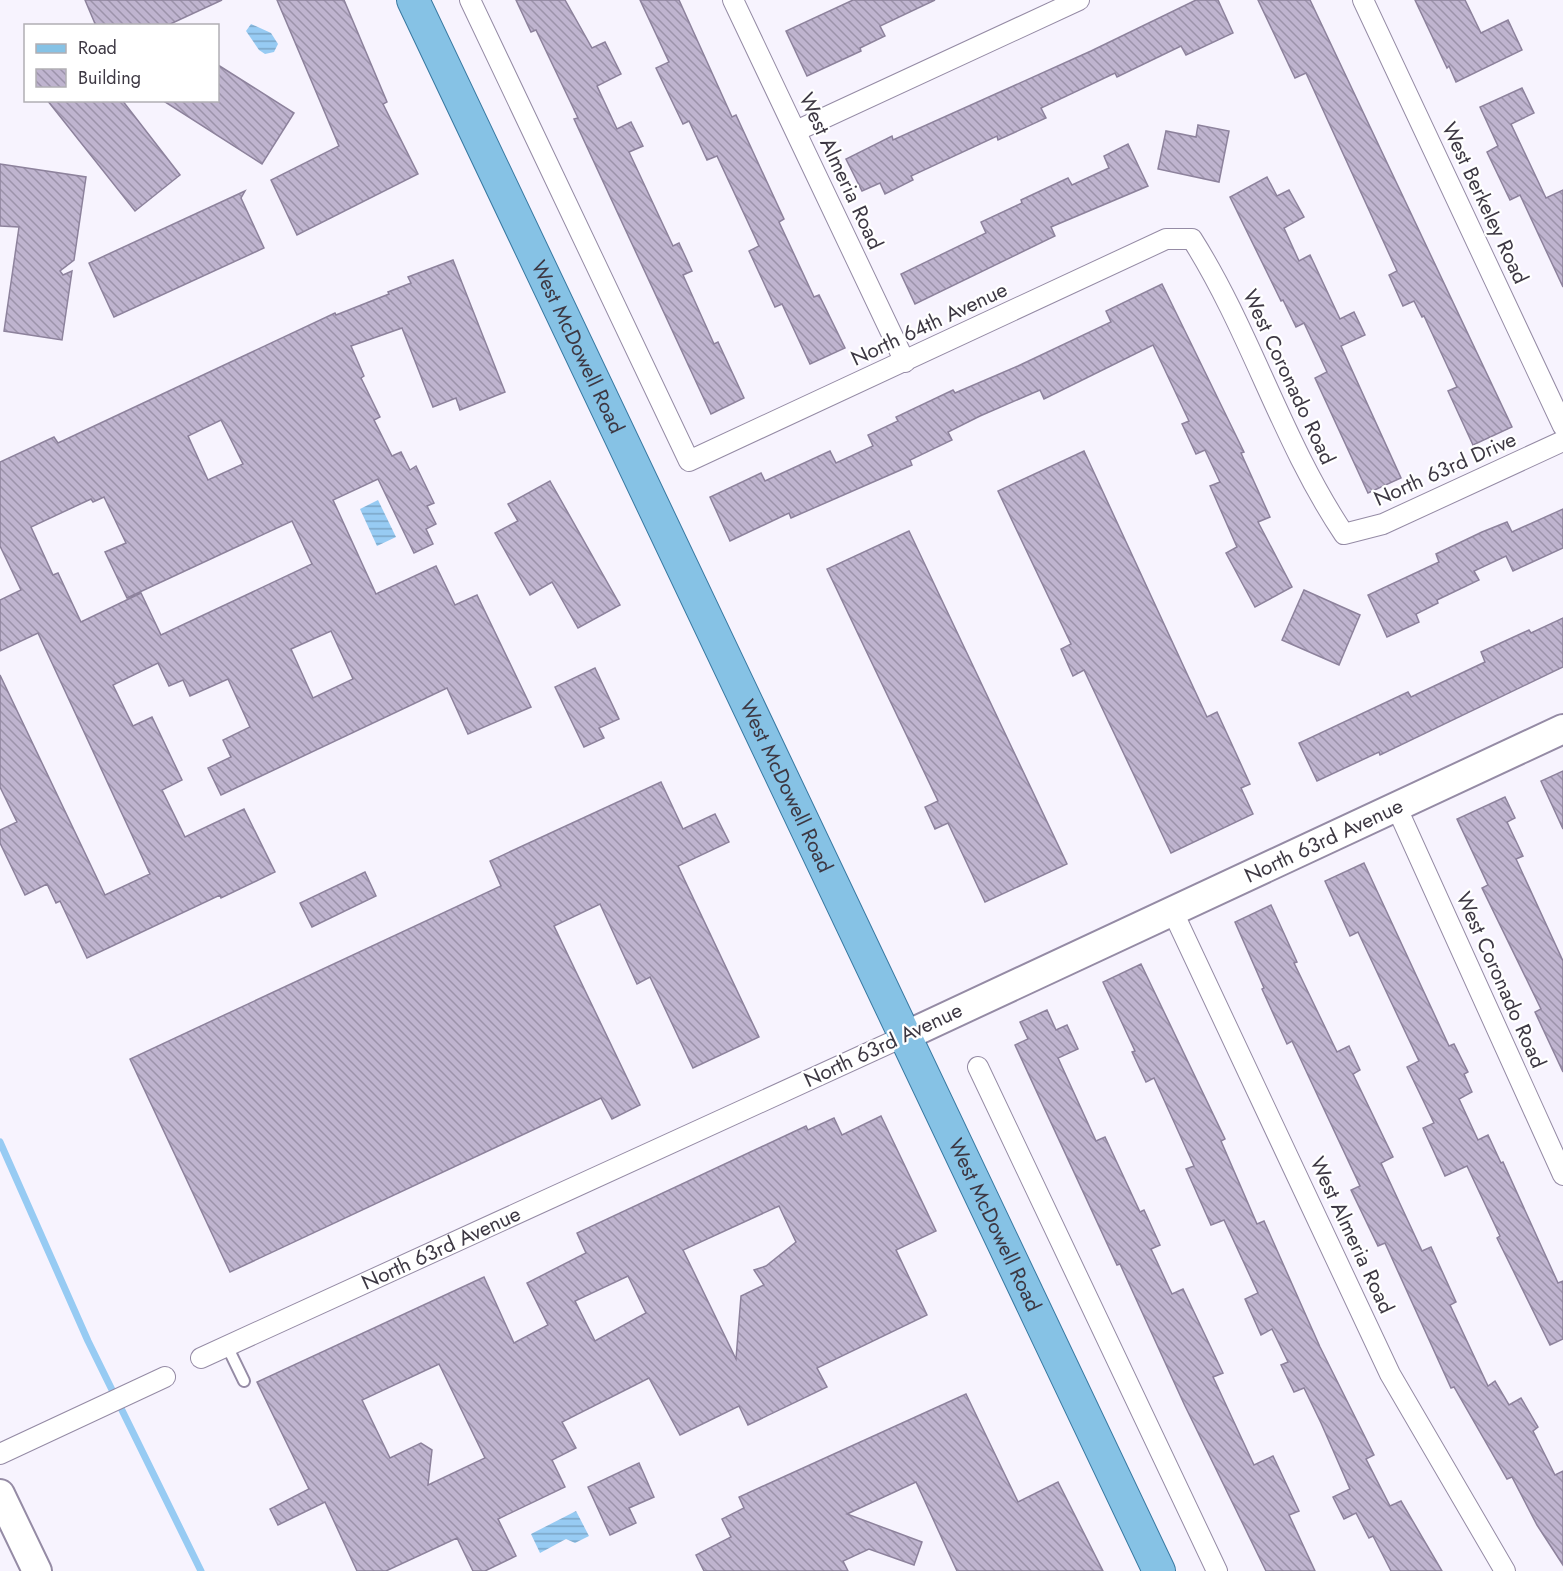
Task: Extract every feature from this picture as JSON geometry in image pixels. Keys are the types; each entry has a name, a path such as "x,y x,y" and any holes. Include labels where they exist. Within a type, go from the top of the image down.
{"main road":[{"name":"West McDowell Road","path":"413,0 1159,1571"}],"street":[{"name":"North 64th Avenue","path":"470,0 688,462 1166,239 1192,238"},
{"name":"West Almeria Road","path":"733,0 905,362"},
{"path":"796,131 1080,0"},
{"name":"West Berkeley Road","path":"1363,0 1563,426"},
{"name":"West Coronado Road","path":"1192,238 1214,273 1317,493 1344,534"},
{"name":"North 63rd Drive","path":"1344,534 1383,524 1563,441"},
{"name":"North 63rd Avenue","path":"201,1358 905,1036 1563,729"},
{"name":"West Coronado Road","path":"1396,806 1563,1175"},
{"name":"West Almeria Road","path":"1172,910 1390,1374 1505,1571"},
{"path":"978,1067 1217,1571"},
{"path":"0,1454 165,1377"},
{"path":"0,1494 37,1571"}],"lane":[{"path":"227,1346 244,1381"}],"water":[{"path":"251,24 271,33 278,44 274,52 265,54 259,50 246,31"},
{"path":"378,500 396,537 377,546 360,509"},
{"path":"576,1511 589,1536 575,1543 566,1539 540,1553 531,1534"}],"building":[{"path":"85,0 222,0 170,24 95,24"},
{"path":"277,0 344,0 387,102 383,104 418,174 297,235 271,180 339,146"},
{"path":"516,0 565,0 592,48 605,42 621,74 597,86 617,129 631,122 643,146 629,152 673,246 679,243 692,271 683,275 714,344 718,342 744,398 711,414 574,119 578,118 536,30 531,32"},
{"path":"640,0 679,0 732,117 736,115 784,219 779,222 814,297 819,295 845,348 810,364 782,304 775,307 749,251 759,246 717,156 707,160 689,121 683,124 656,68 669,62"},
{"path":"853,0 935,0 880,26 885,36 860,48 861,51 807,76 786,31"},
{"path":"1196,0 1218,0 1233,33 1186,55 1181,46 1117,77 1115,73 1041,108 1046,118 998,140 997,136 911,176 913,180 885,194 880,183 862,191 846,159 892,136 893,140 1091,51"},
{"path":"1258,0 1310,0 1512,427 1473,445 1448,391 1457,387 1424,316 1422,317 1414,301 1403,306 1389,275 1397,271 1306,73 1295,78"},
{"path":"1415,0 1465,0 1481,33 1508,20 1522,50 1456,82"},
{"path":"219,66 294,113 262,164 165,102 219,102"},
{"path":"1522,88 1534,113 1511,124 1546,198 1563,190 1563,287 1520,195 1510,200 1487,152 1498,146 1480,107"},
{"path":"49,102 124,102 180,175 135,211"},
{"path":"1198,125 1229,131 1219,182 1158,169 1166,131 1196,137"},
{"path":"1128,144 1148,186 1051,227 1055,236 915,304 901,274 986,233 981,222 1022,203 1021,200 1068,178 1072,185 1109,168 1104,156"},
{"path":"0,164 86,177 74,260 60,271 63,275 72,271 62,340 4,331 19,227 0,226"},
{"path":"1267,177 1277,196 1289,190 1304,217 1284,228 1299,261 1310,255 1340,319 1354,312 1365,335 1341,346 1401,478 1368,493 1315,378 1327,372 1304,323 1296,327 1283,300 1281,301 1230,197"},
{"path":"245,191 241,198 264,248 114,317 89,263"},
{"path":"453,260 505,392 460,410 456,398 433,407 402,328 351,346 364,376 361,378 380,417 374,420 392,456 401,452 410,470 416,466 434,503 427,506 436,524 426,529 433,544 414,553 378,479 333,500 376,594 436,566 455,605 477,595 531,707 468,734 447,688 221,795 208,768 231,757 223,740 250,727 228,679 190,696 183,680 169,686 158,663 113,685 133,726 152,717 182,780 162,790 185,837 244,809 275,872 221,898 220,895 87,958 60,901 56,903 47,884 25,895 0,843 0,830 17,822 0,787 0,675 105,895 150,874 38,633 0,651 0,600 21,590 0,546 0,462 54,437 58,443 335,313 336,315 389,294 388,292 411,283 408,277","holes":["221,420 243,464 208,480 188,436","104,497 126,543 105,552 127,598 292,521 312,564 161,635 141,593 81,622 58,573 53,575 31,527 91,499 93,502","331,631 353,679 313,698 291,649"]},
{"path":"1162,284 1244,452 1241,453 1270,517 1258,522 1292,587 1255,607 1226,553 1237,547 1210,486 1220,482 1205,450 1196,454 1182,424 1189,421 1153,345 1044,399 1040,390 980,416 948,432 952,440 910,460 912,465 791,518 789,513 730,541 710,497 761,473 765,481 830,451 836,463 873,446 868,435 898,421 896,417 953,390 955,393 1018,366 1111,322 1106,311"},
{"path":"1084,451 1207,717 1217,712 1250,784 1241,788 1253,814 1171,853 1084,670 1073,676 1061,649 1071,644 998,491"},
{"path":"550,481 620,605 578,628 552,582 530,595 495,533 518,521 508,504"},
{"path":"1563,509 1563,548 1513,571 1506,556 1474,571 1479,580 1437,600 1438,603 1416,614 1419,622 1387,637 1368,595 1439,562 1436,554 1482,532 1507,522 1512,532"},
{"path":"909,531 1067,864 985,902 948,823 935,829 925,807 938,801 827,569"},
{"path":"1304,590 1360,615 1339,665 1282,640"},
{"path":"1563,618 1563,667 1380,755 1379,752 1317,781 1299,743 1408,692 1411,697 1485,662 1481,652 1529,630 1531,633"},
{"path":"595,668 619,719 599,728 604,738 584,747 555,687"},
{"path":"1563,771 1563,829 1541,781"},
{"path":"661,782 683,829 715,814 729,842 678,866 759,1037 693,1068 650,977 637,984 600,904 554,926 640,1105 612,1119 601,1098 230,1272 130,1059 501,886 490,861"},
{"path":"1505,797 1515,818 1507,822 1523,856 1516,859 1563,961 1563,1072 1535,1012 1541,1009 1482,888 1488,885 1457,819"},
{"path":"1364,863 1449,1046 1454,1044 1468,1072 1464,1074 1472,1092 1459,1099 1478,1140 1488,1135 1501,1163 1503,1162 1558,1283 1563,1281 1563,1339 1550,1345 1497,1238 1500,1236 1467,1166 1445,1176 1423,1128 1434,1123 1407,1067 1419,1061 1358,932 1350,936 1325,881"},
{"path":"365,872 376,896 312,927 300,903"},
{"path":"1271,905 1297,962 1294,963 1337,1052 1349,1046 1360,1070 1353,1074 1393,1157 1381,1163 1422,1251 1431,1247 1456,1302 1450,1305 1488,1386 1495,1381 1509,1405 1521,1398 1538,1427 1533,1431 1555,1475 1563,1471 1563,1565 1537,1525 1512,1477 1507,1479 1454,1387 1451,1388 1385,1243 1378,1246 1351,1190 1360,1186 1292,1041 1287,1044 1262,989 1264,988 1235,922"},
{"path":"1141,964 1225,1139 1221,1141 1257,1224 1264,1221 1320,1347 1374,1455 1366,1459 1390,1506 1401,1501 1442,1571 1391,1571 1373,1536 1369,1538 1356,1513 1344,1519 1333,1497 1350,1489 1321,1423 1304,1388 1294,1392 1281,1365 1288,1362 1272,1329 1261,1335 1245,1299 1258,1293 1224,1220 1211,1225 1186,1169 1194,1166 1154,1078 1146,1082 1132,1052 1135,1051 1103,982"},
{"path":"1047,1010 1056,1030 1067,1025 1078,1049 1058,1058 1096,1141 1105,1137 1140,1212 1144,1210 1160,1245 1151,1249 1172,1294 1183,1289 1223,1373 1213,1377 1254,1465 1273,1456 1299,1511 1289,1515 1315,1571 1266,1571 1185,1406 1120,1264 1117,1265 1015,1045 1028,1039 1020,1022"},
{"path":"881,1116 936,1231 896,1250 927,1315 817,1368 827,1387 748,1425 739,1406 680,1435 649,1378 562,1422 576,1448 552,1460 565,1487 498,1519 516,1556 485,1571 473,1571 457,1538 386,1571 357,1571 325,1502 278,1525 270,1509 309,1489 257,1382 484,1277 514,1343 548,1325 527,1283 586,1253 577,1233 806,1126 808,1130 834,1118 842,1135","holes":["779,1206 796,1242 766,1266 754,1270 764,1285 741,1296 736,1359 683,1250","628,1276 646,1313 595,1341 575,1301","439,1364 485,1458 428,1485 432,1450 421,1443 390,1458 362,1400"]},
{"path":"966,1394 1018,1502 1058,1482 1103,1571 957,1571 916,1482 847,1514 922,1542 914,1565 869,1549 843,1561 848,1571 704,1571 696,1555 731,1537 722,1519 744,1508 739,1497"},
{"path":"639,1463 654,1497 629,1508 636,1523 610,1535 588,1487"}],"waterway":[{"path":"0,1142 88,1341 201,1571"}]}
